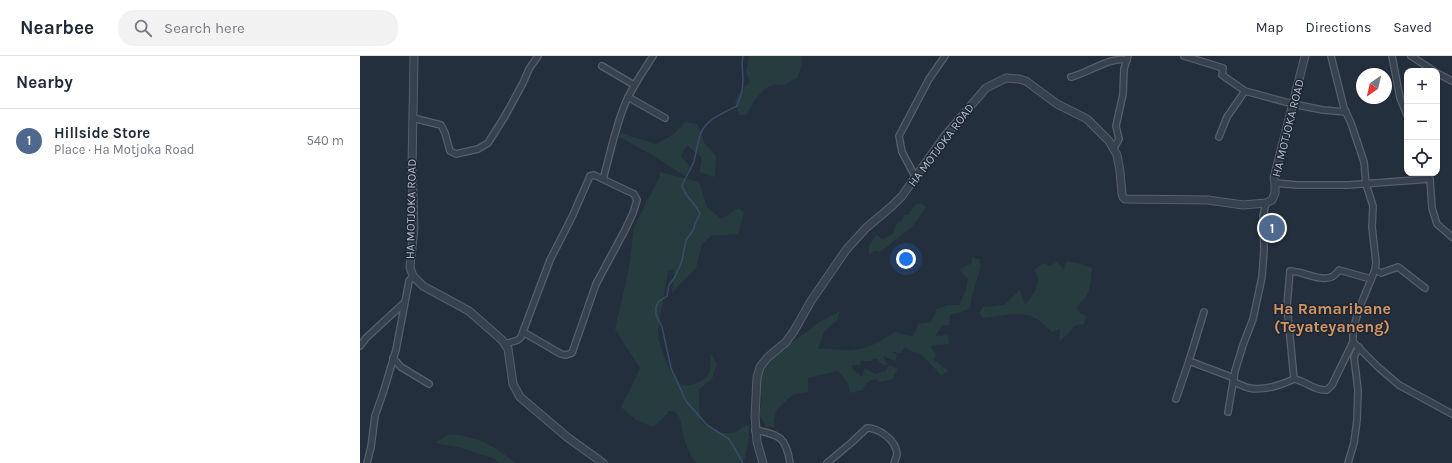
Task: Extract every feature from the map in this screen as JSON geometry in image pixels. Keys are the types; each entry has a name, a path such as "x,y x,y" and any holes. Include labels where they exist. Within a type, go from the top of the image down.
{"street":[{"name":"HA MOTJOKA ROAD","path":"414,56 412,167 414,228 410,267 414,276 423,286 469,311 492,331 505,344 509,353 513,384 520,397 567,437 603,463"},
{"path":"413,118 441,125 450,151 456,154 478,149 488,143 524,83 538,56"},
{"path":"603,180 616,129 628,97 653,56"},
{"path":"916,178 902,152 899,136 929,79 945,56"},
{"path":"1184,56 1222,68 1222,75 1245,91 1293,104 1323,110 1346,112"},
{"name":"HA MOTJOKA ROAD","path":"763,463 755,430 757,378 760,367 767,358 786,342 811,301 846,250 866,228 892,206 916,178 934,150 986,88 1006,78 1026,81 1057,104 1087,119 1114,148 1119,162 1122,194 1125,199 1208,200 1244,204 1266,203 1272,200 1274,193 1274,178 1305,56"},
{"path":"1189,361 1249,388 1278,385 1294,379 1300,380 1316,389 1327,390 1336,380 1353,342 1359,309 1375,270 1376,262 1372,227 1373,206 1366,184 1364,162 1346,112 1331,56"},
{"path":"1392,56 1400,98 1404,108"},
{"path":"1411,56 1429,68"},
{"path":"1071,77 1081,75 1111,61 1120,58 1128,58 1124,69 1122,94 1116,126 1119,139 1114,148"},
{"path":"602,66 634,85"},
{"path":"1440,75 1452,81"},
{"path":"1219,137 1227,117 1245,91"},
{"path":"628,97 665,118"},
{"path":"505,344 518,340 523,332 550,260 572,217 590,176 594,175 634,194 637,200 625,230 596,284 574,349 569,355 566,355 523,332"},
{"path":"1275,183 1315,186 1366,184 1430,176 1432,208 1437,224 1452,237"},
{"path":"1228,412 1234,380 1243,345 1253,319 1262,277 1264,250 1263,216 1266,203"},
{"path":"1375,270 1381,273 1398,267 1425,288"},
{"path":"1294,379 1287,306 1290,271 1302,273 1314,278 1330,278 1336,275 1339,270 1371,279"},
{"path":"367,463 371,447 375,416 394,358 409,281 414,276"},
{"path":"360,346 366,338 404,303"},
{"path":"1176,399 1204,312"},
{"path":"1353,342 1399,385 1452,414"},
{"path":"1348,463 1354,443 1357,420 1358,397 1354,357 1359,348"},
{"path":"394,358 401,367 430,384"},
{"path":"827,463 867,428 871,428 888,437 894,446 897,454 894,463"},
{"path":"755,430 768,432 783,440 788,450 790,463"}],"green space":[{"path":"749,56 802,56 802,65 797,78 785,85 778,84 766,88 757,97 747,115 739,115 735,101 742,90 750,82 746,72"},
{"path":"685,122 697,124 705,144 716,156 715,177 699,172 702,158 687,145 681,156 690,167 685,176 654,156 619,137 621,133 656,144 674,134"},
{"path":"659,172 699,182 707,207 721,219 739,208 744,212 738,234 711,236 702,244 696,268 672,293 674,269 668,271 658,330 658,339 668,367 682,386 695,384 706,377 710,369 710,352 717,364 712,379 699,389 700,421 720,433 735,432 749,425 749,438 745,458 738,463 697,463 692,458 684,438 681,421 674,412 669,411 653,427 636,420 621,407 640,368 615,329 629,268 634,227 660,176"},
{"path":"916,204 922,204 926,207 912,227 880,252 874,251 869,255 869,246 876,235 883,239 893,234 896,224 902,220 904,215 908,215"},
{"path":"972,257 980,260 979,262 981,266 970,308 950,315 949,325 942,326 935,336 948,335 949,344 932,345 931,348 936,354 934,360 949,371 941,375 920,353 913,352 905,347 901,353 892,352 897,355 895,361 883,356 888,365 883,364 876,358 870,361 861,361 860,365 852,365 853,370 862,377 865,368 875,374 886,371 889,365 898,369 893,379 879,382 876,379 866,384 863,390 850,393 848,383 838,371 808,378 808,392 794,394 777,409 773,421 775,427 766,427 759,414 762,402 760,382 763,368 772,357 821,321 840,311 837,320 824,332 818,349 848,350 864,348 875,344 895,332 913,337 918,324 931,322 937,309 948,305 959,305 966,289 968,279 959,270 972,263"},
{"path":"1066,261 1092,268 1088,293 1082,302 1077,306 1078,312 1086,316 1084,324 1074,326 1067,335 1059,341 1060,329 1052,332 1042,322 1034,317 1013,314 983,318 979,313 983,307 1004,305 1020,290 1025,305 1036,289 1038,280 1034,270 1043,263 1049,266 1057,262 1064,269"},
{"path":"450,434 470,437 485,443 500,451 516,463 499,463 495,459 458,447 435,443"}],"waterway":[{"path":"743,56 743,86 737,106 714,118 704,127 699,139 694,161 682,186 700,214 694,229 686,240 682,261 675,277 669,285 667,296 658,302 656,307 656,315 662,327 671,368 686,401 707,425 729,439 743,463"}],"place":[{"name":"Hillside Store","path":"1272,228"}],"district":[{"name":"Ha Ramaribane (Teyateyaneng)","path":"1332,317"}]}
